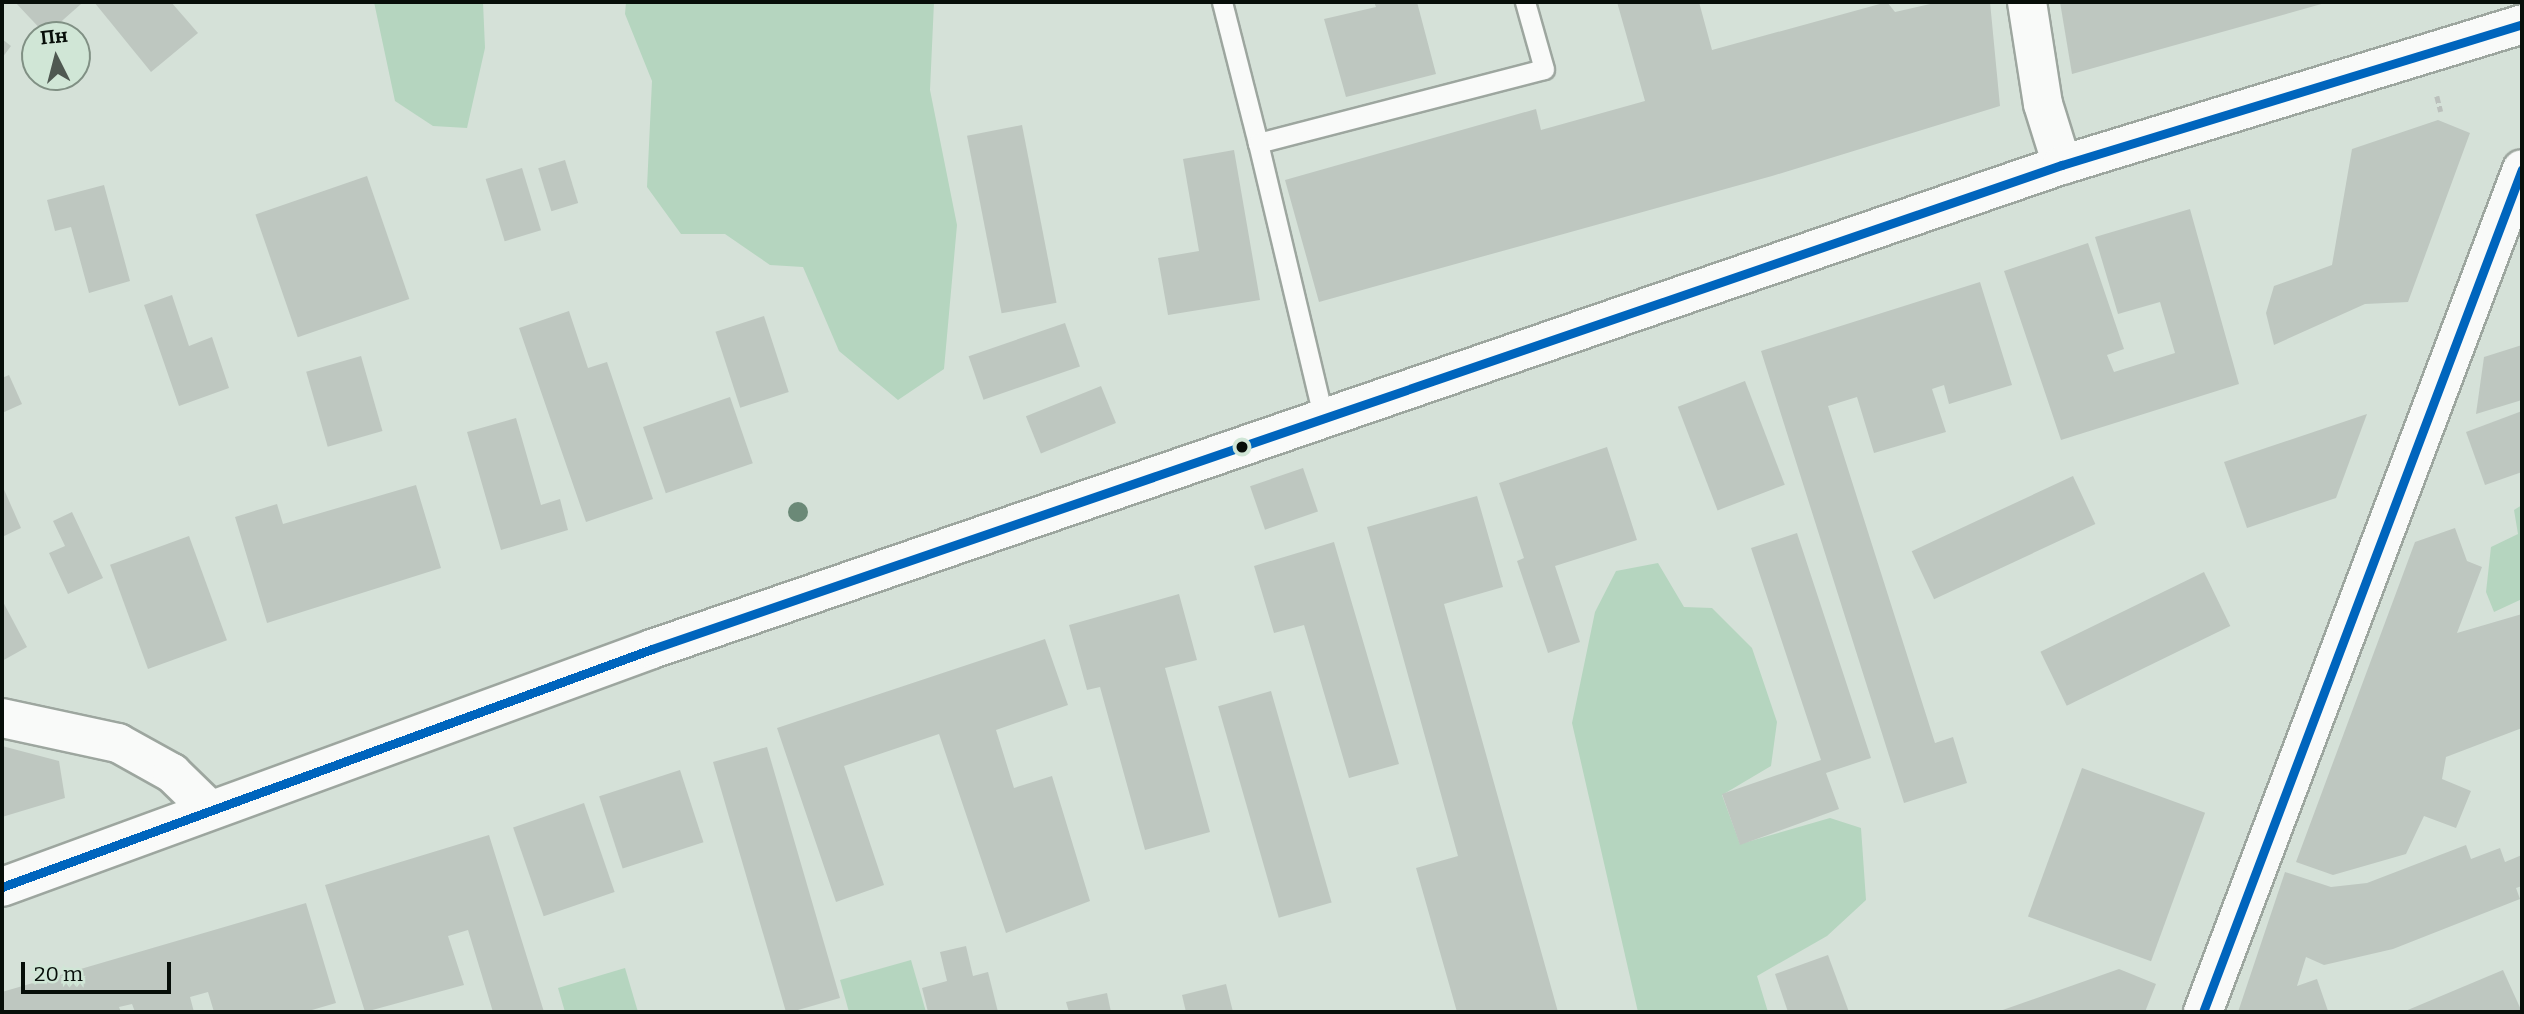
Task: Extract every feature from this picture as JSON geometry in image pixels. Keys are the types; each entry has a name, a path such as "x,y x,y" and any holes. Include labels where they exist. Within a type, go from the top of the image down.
{"main road":[{"path":"2027,2 2043,104 2062,165"},
{"path":"2,887 652,649 2062,165 2522,24"},
{"path":"2203,1012 2521,177"},
{"path":"2,718 117,743 172,774 209,809"}],"lane":[{"path":"1222,2 1324,420"},
{"path":"1258,143 1544,69 1525,2"}],"green space":[{"path":"374,2 483,2 485,48 467,128 433,126 395,101"},
{"path":"626,2 934,2 930,90 957,225 944,369 898,400 839,351 803,267 770,265 725,234 681,234 647,187 652,81 625,14"},
{"path":"2522,505 2522,599 2494,612 2486,592 2491,547 2518,534 2514,510"},
{"path":"1658,563 1684,607 1712,608 1752,648 1777,722 1771,766 1722,795 1740,844 1830,818 1861,828 1866,900 1827,936 1757,976 1768,1012 1638,1012 1572,723 1595,612 1616,571"},
{"path":"911,960 926,1012 849,1012 840,980"},
{"path":"625,968 638,1012 565,1012 558,988"}],"building":[{"path":"15,2 81,4 62,21 33,21"},
{"path":"94,2 171,2 198,33 151,72"},
{"path":"1374,2 1417,2 1436,74 1346,97 1324,19 1376,7"},
{"path":"1617,2 1699,2 1712,50 1887,2 1895,12 1939,2 1990,2 2000,106 1772,176 1319,302 1285,180 1536,109 1541,130 1645,101"},
{"path":"2060,2 2325,2 2325,3 2072,74"},
{"path":"2,39 11,46 2,58"},
{"path":"2438,120 2470,133 2408,302 2365,304 2274,345 2266,313 2274,286 2332,265 2352,149"},
{"path":"1022,125 1057,303 1002,313 967,136"},
{"path":"1234,150 1260,300 1168,315 1158,258 1199,251 1183,159"},
{"path":"565,160 578,203 551,211 538,168"},
{"path":"522,168 541,230 505,241 486,179"},
{"path":"367,176 409,299 298,337 255,214"},
{"path":"104,185 130,281 89,293 71,227 55,231 47,200"},
{"path":"2190,209 2239,384 2061,440 2004,271 2088,243 2124,349 2107,355 2114,372 2175,353 2160,302 2118,314 2095,237"},
{"path":"1980,282 2012,385 1949,404 1944,385 1932,389 1946,432 1874,453 1857,397 1828,406 1935,743 1953,737 1967,783 1904,803 1761,351"},
{"path":"172,295 189,346 212,337 229,388 179,406 144,305"},
{"path":"569,311 588,368 607,362 653,499 586,522 519,328"},
{"path":"764,316 789,392 740,408 715,332"},
{"path":"1065,323 1080,366 984,400 969,356"},
{"path":"2522,345 2522,400 2476,414 2484,357"},
{"path":"361,356 382,431 328,447 306,372"},
{"path":"9,375 22,404 2,413 2,378"},
{"path":"1745,381 1785,485 1718,510 1678,407"},
{"path":"1101,386 1116,423 1041,453 1026,416"},
{"path":"730,397 753,463 666,493 643,427"},
{"path":"2522,411 2522,472 2485,485 2466,432"},
{"path":"2367,414 2336,498 2247,528 2224,462"},
{"path":"516,418 541,505 560,499 568,530 501,550 467,432"},
{"path":"1607,447 1637,540 1555,566 1580,642 1548,653 1517,561 1524,558 1499,483"},
{"path":"1303,468 1318,511 1265,530 1250,486"},
{"path":"2073,476 2095,524 1934,599 1912,551"},
{"path":"2,485 21,528 2,537"},
{"path":"416,485 441,568 267,623 235,517 277,504 283,524"},
{"path":"1477,496 1503,587 1444,604 1558,1012 1457,1012 1416,868 1458,856 1367,527"},
{"path":"72,512 103,578 68,594 49,553 65,546 53,521"},
{"path":"2455,528 2467,561 2482,567 2457,633 2522,614 2522,728 2446,757 2442,779 2471,791 2456,828 2424,816 2406,854 2333,875 2296,862 2415,542"},
{"path":"1797,533 1871,758 1826,773 1839,809 1740,845 1722,794 1821,760 1751,548"},
{"path":"189,536 227,640 148,669 110,565"},
{"path":"1334,542 1399,764 1349,778 1304,625 1274,633 1254,566"},
{"path":"2204,572 2230,626 2067,706 2040,652"},
{"path":"1179,594 1197,660 1165,668 1210,832 1145,850 1100,687 1087,690 1069,625"},
{"path":"2,600 27,647 2,661"},
{"path":"1045,639 1068,705 996,730 1014,788 1052,776 1090,901 1006,933 939,734 844,766 884,885 836,902 777,728"},
{"path":"1271,691 1332,902 1279,918 1218,706"},
{"path":"2,746 59,761 65,798 2,817"},
{"path":"767,747 840,998 791,1012 786,1012 713,762"},
{"path":"2082,768 2205,813 2151,961 2028,916"},
{"path":"680,770 703,842 623,869 599,796"},
{"path":"584,803 615,892 544,916 513,827"},
{"path":"489,835 544,1012 493,1012 468,930 448,936 464,985 365,1012 325,885"},
{"path":"2466,845 2471,859 2500,848 2505,862 2522,855 2522,886 2516,888 2520,899 2393,949 2324,965 2306,957 2297,986 2317,979 2328,1011 2238,1012 2285,872 2331,887 2367,883"},
{"path":"306,903 336,1003 305,1012 214,1012 208,992 190,997 194,1012 135,1012 132,1004 119,1007 121,1012 2,1012 2,992"},
{"path":"966,946 973,976 988,972 998,1012 928,1012 922,988 947,981 940,952"},
{"path":"1828,955 1849,1012 1788,1012 1775,974"},
{"path":"2119,969 2156,984 2145,1012 1997,1012"},
{"path":"2503,970 2522,1012 2403,1012"},
{"path":"1226,984 1233,1012 1186,1012 1182,995"},
{"path":"1107,993 1111,1012 1069,1012 1066,1002"}],"transit line":[{"path":"2,887 652,649 2062,165 2522,24"},
{"path":"2203,1012 2522,169"}]}
